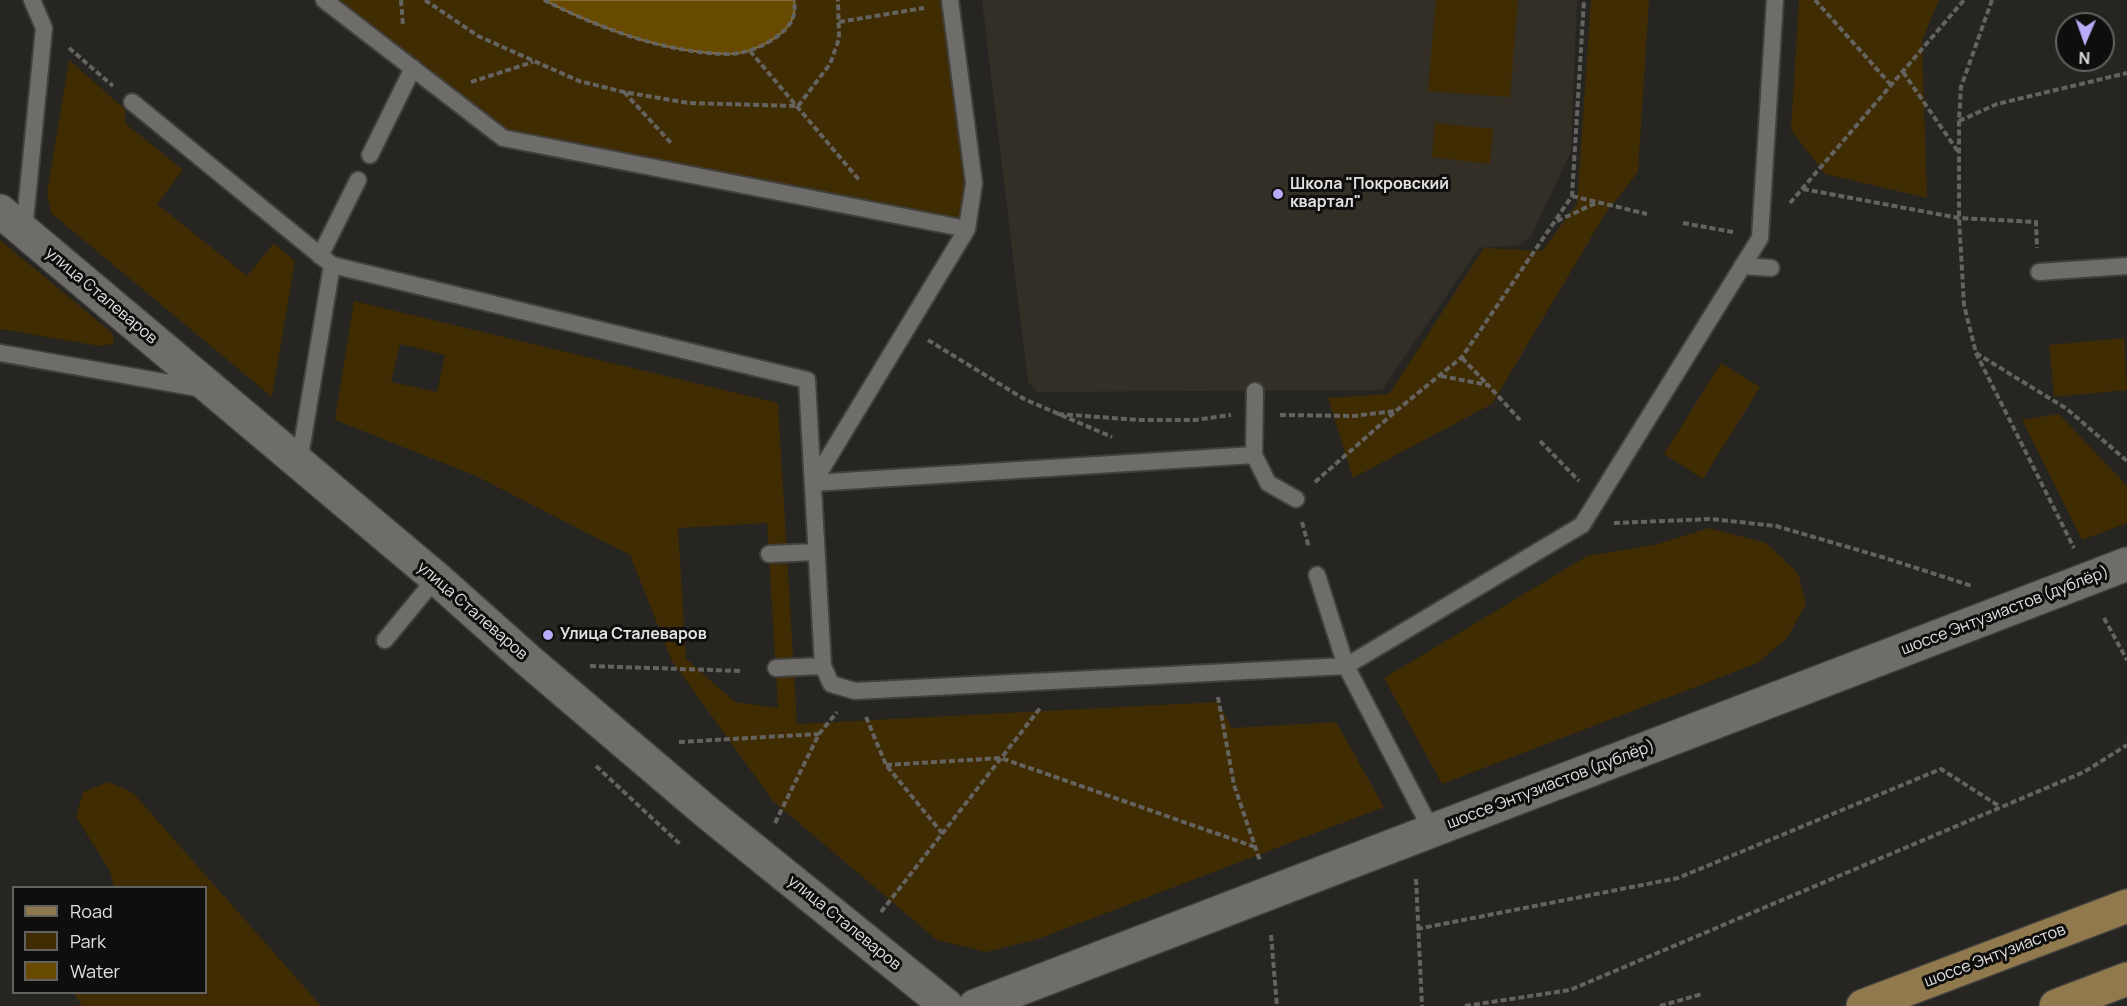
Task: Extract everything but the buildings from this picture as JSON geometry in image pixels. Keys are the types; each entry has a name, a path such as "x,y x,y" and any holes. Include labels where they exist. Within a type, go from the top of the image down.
{"main road":[{"name":"шоссе Энтузиастов","path":"1863,1006 2127,906"},
{"path":"2056,1006 2127,979"}],"street":[{"name":"улица Сталеваров","path":"12,221 436,578 529,661 709,814 947,1006"},
{"name":"шоссе Энтузиастов (дублёр)","path":"975,1006 2127,564"}],"lane":[{"path":"12,221 44,28 32,0"},
{"path":"324,0 503,138 967,229"},
{"path":"132,102 326,261 807,380 823,666 831,684 855,691 1346,666 1582,525 1760,238 1775,0"},
{"path":"813,483 967,229 974,183 951,2"},
{"path":"370,155 413,68"},
{"path":"299,463 326,261 358,180"},
{"path":"1742,266 1771,268"},
{"path":"2039,272 2127,266"},
{"path":"0,353 215,391"},
{"path":"1256,391 1254,455 1268,483 1296,499"},
{"path":"813,483 1254,455"},
{"path":"769,554 816,552"},
{"path":"1317,575 1346,666 1432,831"},
{"path":"385,640 436,578"},
{"path":"776,668 823,666"}],"path":[{"path":"425,0 478,36 579,81 689,104 798,106"},
{"path":"544,0 585,21 639,39 687,49 729,54 750,51 768,43 787,29 794,18 794,0"},
{"path":"798,106 830,64 839,39 838,0"},
{"path":"1309,548 1296,499 1462,357 1572,196 1584,0"},
{"path":"1815,0 1891,85"},
{"path":"1683,223 1760,238 1964,0"},
{"path":"1992,0 1961,87 1959,218 1964,305 1976,353 2074,549"},
{"path":"839,22 951,2"},
{"path":"750,51 888,213"},
{"path":"78,56 132,102"},
{"path":"443,91 533,62"},
{"path":"1903,72 1959,154"},
{"path":"1959,121 1997,104 2127,73"},
{"path":"624,92 703,177"},
{"path":"1802,189 1959,218 2036,222 2039,272"},
{"path":"1572,196 1647,214"},
{"path":"1554,222 1597,202"},
{"path":"907,327 1024,399 1112,437"},
{"path":"1976,353 2067,409 2127,461"},
{"path":"1462,357 1520,420"},
{"path":"1440,376 1488,386"},
{"path":"1540,441 1597,500"},
{"path":"1582,525 1711,519 1776,526 1981,589"},
{"path":"2104,618 2127,660"},
{"path":"584,666 742,671"},
{"path":"1215,673 1218,702 1234,784 1261,863"},
{"path":"880,914 1062,681"},
{"path":"774,824 819,734 855,691 886,765 942,833"},
{"path":"674,742 819,734"},
{"path":"1465,1006 1570,990 2084,772 2127,745"},
{"path":"886,765 1001,758 1255,847"},
{"path":"1417,929 1678,878 1941,769 2000,807"},
{"path":"1416,879 1422,1006"},
{"path":"1271,934 1277,1006"},
{"path":"1660,1006 1702,994"}],"shaded area":[{"name":"Школа \"Покровский квартал\"","path":"982,0 1577,0 1571,152 1531,236 1520,245 1479,248 1382,390 1037,392 1028,382"}],"green space":[{"path":"338,0 943,0 966,179 961,224 505,129 393,45"},
{"path":"1436,0 1518,0 1510,97 1428,91"},
{"path":"1591,0 1649,0 1638,172 1605,214 1492,404 1353,478 1328,398 1389,394 1484,248 1542,251 1577,204"},
{"path":"1799,0 1939,0 1922,41 1927,198 1825,174 1791,130"},
{"path":"69,60 125,109 125,123 183,170 157,204 247,276 274,243 295,261 272,397 51,213 47,192"},
{"path":"1435,123 1493,129 1490,164 1432,157"},
{"path":"0,240 111,332 114,337 113,344 99,346 0,329"},
{"path":"354,301 778,403 797,724 1218,702 1232,728 1336,722 1384,807 1038,939 986,952 937,940 773,801 672,661 630,555 476,476 335,420","holes":["400,344 445,355 437,392 391,382","767,523 778,708 735,702 686,659 678,528"]},
{"path":"2124,338 2127,390 2054,397 2049,345"},
{"path":"1721,363 1760,387 1703,479 1664,454"},
{"path":"2059,414 2127,486 2127,523 2082,540 2022,420"},
{"path":"1709,528 1766,543 1798,573 1806,604 1787,638 1758,663 1442,784 1384,678 1587,556 1658,544"},
{"path":"109,782 133,793 321,1006 82,1006 75,994 207,994 207,886 114,886 110,871 76,817 83,792"}],"water":[{"path":"544,0 794,0 795,6 791,22 775,38 753,49 728,54 680,49 633,37 587,20"}],"place":[{"name":"Школа \"Покровский квартал\"","path":"1278,194"},
{"name":"Улица Сталеваров","path":"548,635"}]}
